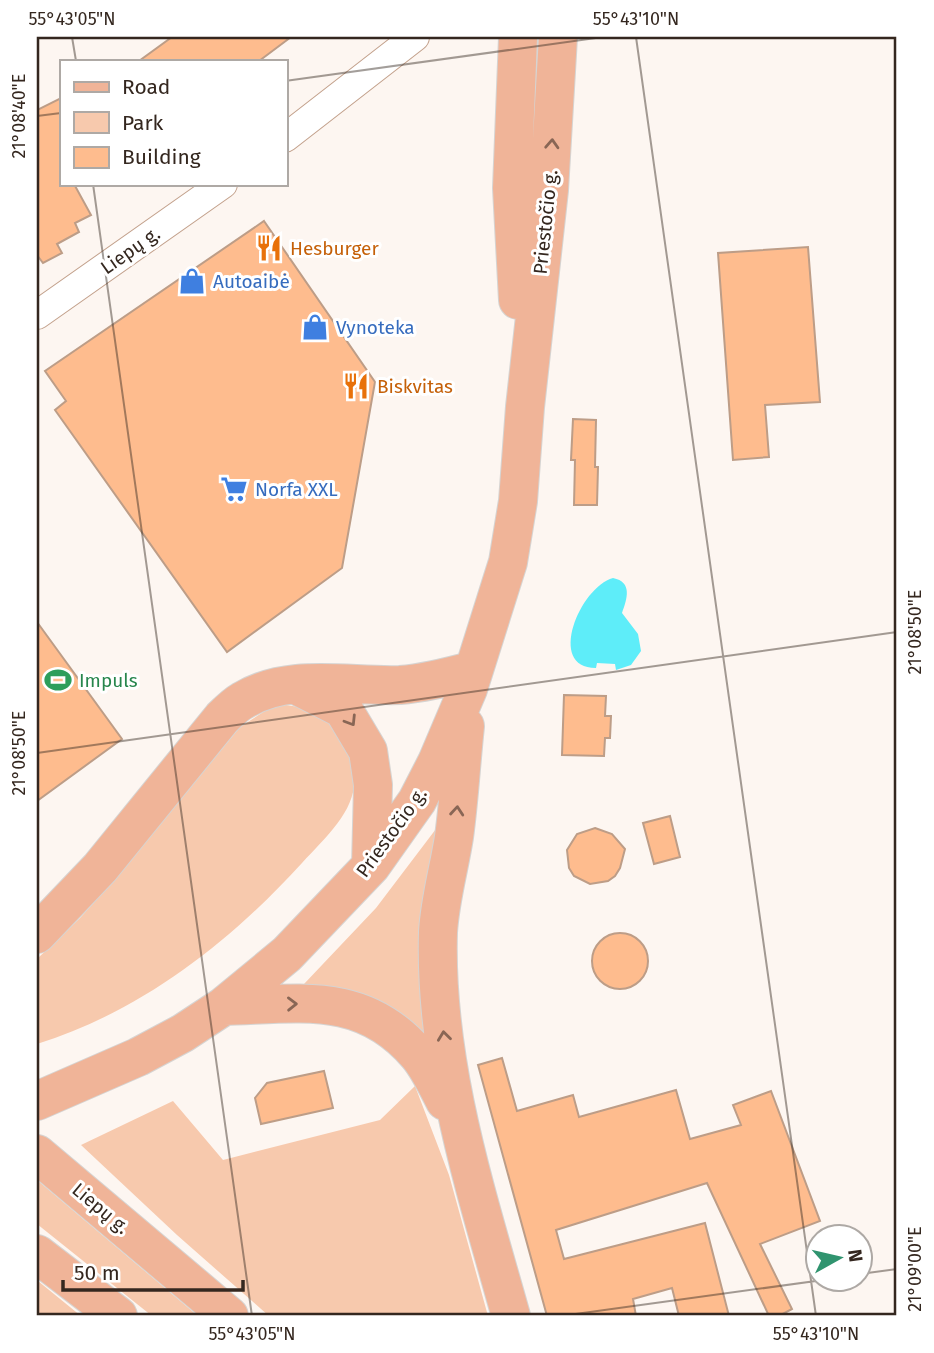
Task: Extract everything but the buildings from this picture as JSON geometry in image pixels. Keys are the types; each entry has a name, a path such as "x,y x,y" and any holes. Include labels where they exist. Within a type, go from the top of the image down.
{"main road":[{"name":"Priestočio g.","path":"37,1101 183,1033 224,1006 287,954 371,866 417,801 438,762 471,680 508,562 518,501 525,407 550,190 558,37"},
{"name":"Priestočio g.","path":"512,44 512,188 525,407"},
{"path":"37,934 100,868 222,718 242,701 266,690 295,684 397,685 471,680 454,839 444,883 438,930 439,988 458,1128 511,1316"},
{"path":"295,684 343,709 368,751 373,785 371,866"},
{"path":"224,1006 318,1004 350,1008 377,1019 418,1055 458,1128"},
{"name":"Liepų g.","path":"37,1154 229,1316"},
{"path":"37,1254 118,1316"}],"street":[{"path":"287,136 415,37"},
{"name":"Liepų g.","path":"37,315 220,186"}],"green space":[{"path":"286,705 322,715 337,735 351,763 354,779 352,795 338,823 245,920 182,971 112,1013 37,1044 37,959 80,918 113,881 240,727 271,707"},
{"path":"442,821 429,1038 304,987 304,984 376,908"},
{"path":"415,1086 449,1175 488,1316 269,1316 81,1145 173,1101 223,1160 380,1120"},
{"path":"37,1180 198,1316 152,1316 37,1224"},
{"path":"38,1281 81,1316 37,1316"}],"water":[{"path":"613,578 624,583 626,587 627,597 622,613 638,634 641,651 631,665 616,670 615,664 597,663 596,668 581,665 573,655 573,626 589,596 601,584"}],"place":[{"name":"Hesburger","path":"269,248"},
{"name":"Autoaibė","path":"192,281"},
{"name":"Vynoteka","path":"315,327"},
{"name":"Biskvitas","path":"356,386"},
{"name":"Norfa XXL","path":"234,489"},
{"name":"Impuls","path":"58,680"}]}
